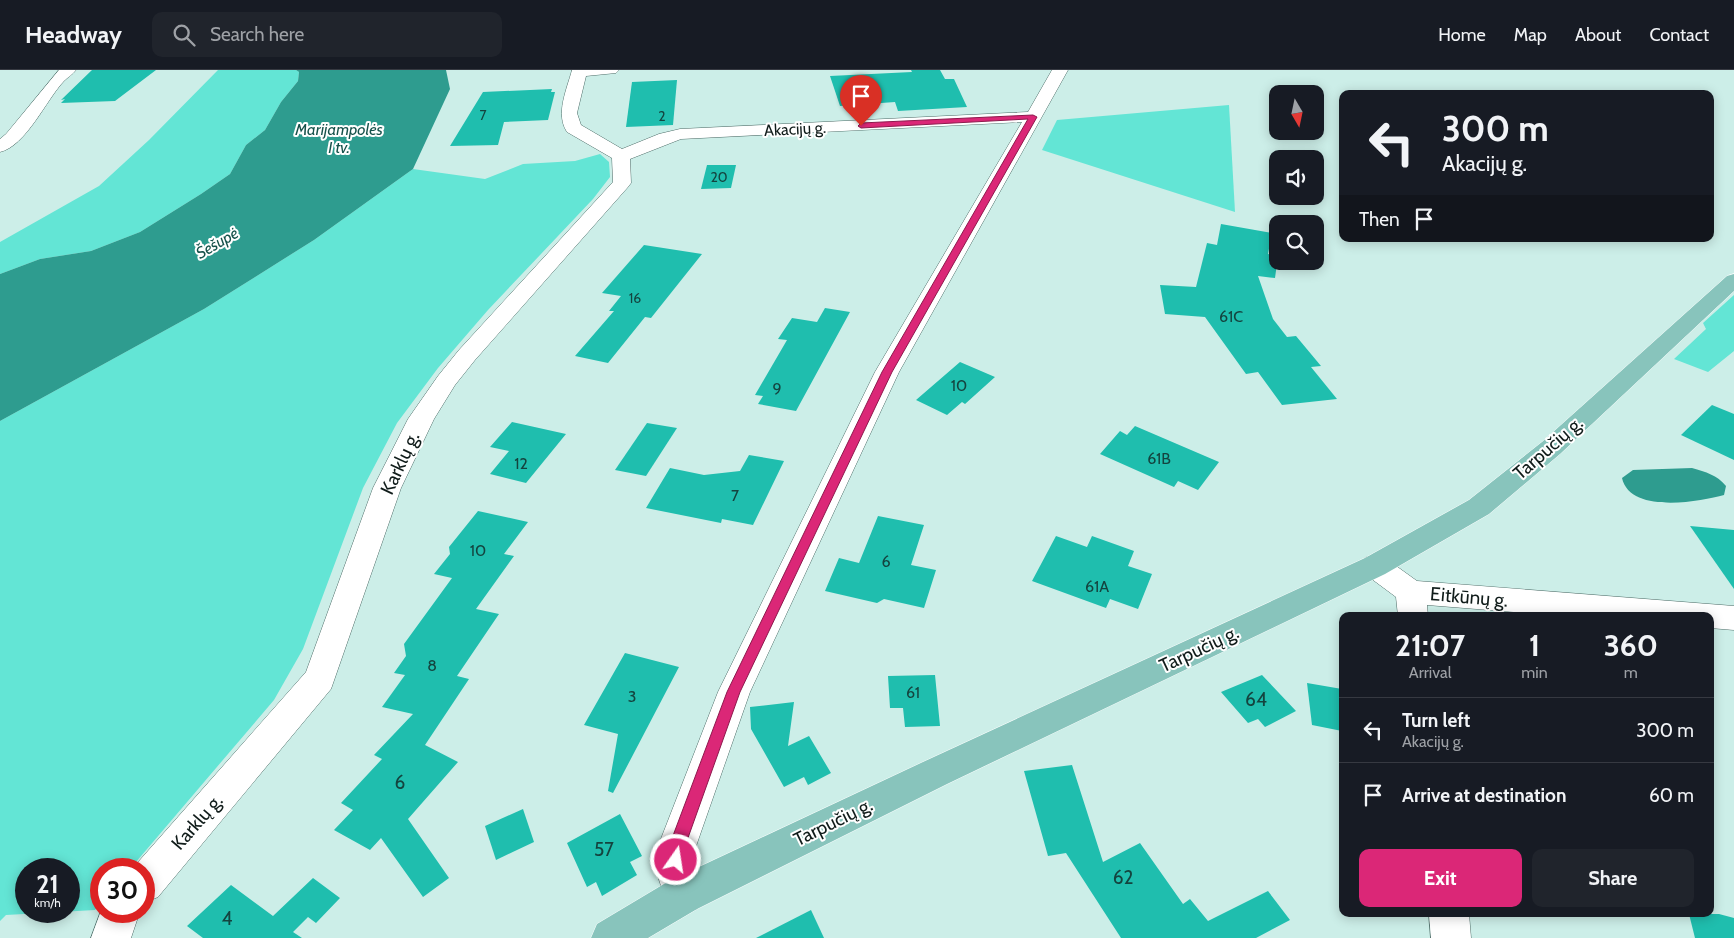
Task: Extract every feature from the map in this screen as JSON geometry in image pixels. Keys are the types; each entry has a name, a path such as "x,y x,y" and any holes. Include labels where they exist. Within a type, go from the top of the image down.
{"main road":[{"name":"Tarpučių g.","path":"611,938 683,895 934,773 1376,566 1486,501 1551,448 1734,280"}],"street":[{"path":"0,147 12,138 59,77 68,70"},
{"path":"611,70 580,71 569,113 573,128 621,156"},
{"path":"683,895 675,871 676,849 734,692 887,372 1060,70"},
{"name":"Akacijų g.","path":"621,156 680,134 1033,117"},
{"name":"Karklų g.","path":"155,871 320,679 386,488 421,419 446,381 467,354 622,183 621,156"},
{"path":"1376,566 1412,604"},
{"name":"Eitkūnų g.","path":"1412,604 1610,612"},
{"name":"Eitkūnų g.","path":"1714,616 1734,618"},
{"path":"1448,917 1451,938"},
{"path":"111,938 117,923"}],"shaded area":[{"path":"218,70 296,70 299,72 298,81 281,102 265,130 246,145 230,174 140,232 91,251 40,259 0,274 0,242 99,186 149,140"},
{"path":"1229,105 1235,212 1042,150 1057,120"},
{"path":"600,154 609,162 610,177 593,199 488,310 438,368 397,423 363,488 303,649 274,700 139,858 90,858 90,910 80,911 80,858 15,858 15,914 6,915 0,921 0,421 204,309 314,240 413,169 485,179 523,164 575,161"},
{"path":"1734,295 1734,351 1708,372 1674,359 1706,329 1703,323"}],"water":[{"name":"Marijampolės I tv.","path":"296,70 446,70 450,89 413,169 314,240 204,309 0,421 0,274 40,259 91,251 140,232 201,194 230,174 246,145 265,130 281,102 298,81 299,72"},
{"path":"1692,468 1719,479 1726,486 1724,495 1683,502 1651,501 1638,497 1628,489 1622,478 1633,470"}],"building":[{"path":"92,70 156,70 115,101 61,103 65,99 61,100"},
{"path":"911,70 940,70 945,79 954,79 967,107 898,111 895,102 840,106 830,76 912,72"},
{"path":"677,80 673,125 626,127 632,82"},
{"path":"552,89 551,92 555,92 548,120 504,122 498,145 450,146 483,92"},
{"path":"707,165 736,165 731,188 701,189"},
{"path":"1221,224 1269,232 1269,270 1276,270 1275,278 1258,276 1273,319 1287,337 1296,336 1321,366 1311,367 1337,399 1282,405 1258,372 1246,374 1205,317 1165,314 1160,285 1196,287 1207,243 1217,245"},
{"path":"644,245 702,254 651,318 645,317 608,363 575,356 614,311 609,311 621,296 602,293"},
{"path":"825,308 850,312 796,411 758,404 763,396 755,395 787,340 778,339 792,318 817,322"},
{"path":"960,362 995,377 965,404 962,402 947,415 916,400"},
{"path":"1712,405 1734,414 1734,460 1681,435"},
{"path":"512,422 566,434 526,483 490,474 509,451 490,447"},
{"path":"647,423 677,428 646,476 615,470"},
{"path":"1135,426 1219,462 1198,490 1178,481 1174,487 1100,454 1120,431 1127,435"},
{"path":"749,455 784,461 753,525 722,519 721,523 646,508 670,468 704,475 740,471"},
{"path":"478,511 528,522 504,554 514,556 476,609 499,614 457,676 469,679 425,745 458,762 408,819 449,878 423,897 381,838 370,850 334,830 353,810 341,803 382,759 374,755 413,714 382,707 405,675 394,673 406,656 404,644 452,578 434,574 450,554 449,547"},
{"path":"878,516 924,525 911,565 936,570 924,608 884,599 877,603 825,591 839,558 859,563"},
{"path":"1690,526 1734,530 1734,589"},
{"path":"1056,536 1087,547 1092,536 1134,551 1128,566 1152,574 1138,609 1110,599 1106,608 1032,581"},
{"path":"625,653 679,667 613,793 608,791 618,734 584,725"},
{"path":"935,675 940,726 905,727 903,708 890,708 888,676"},
{"path":"1262,675 1296,711 1265,727 1258,719 1248,723 1221,692"},
{"path":"1307,683 1339,688 1339,730 1312,725"},
{"path":"794,702 788,746 809,736 831,773 808,785 804,777 784,787 751,729 750,707"},
{"path":"1072,765 1103,862 1140,843 1183,904 1190,899 1208,921 1268,891 1290,920 1256,938 1121,938 1066,853 1048,856 1024,771"},
{"path":"523,809 534,842 496,860 485,826"},
{"path":"620,814 642,856 630,862 637,875 602,896 596,882 587,887 567,843"},
{"path":"313,878 340,898 316,923 308,917 293,932 302,938 203,938 187,926 231,885 273,916"},
{"path":"811,910 824,938 756,938"},
{"path":"1714,914 1719,914 1734,918 1734,938 1695,938 1690,917 1714,917"}],"route":[{"path":"676,860 676,849 734,692 887,372 1033,117 861,126"}],"water label":[{"name":"Šešupė","path":"217,243"}]}
